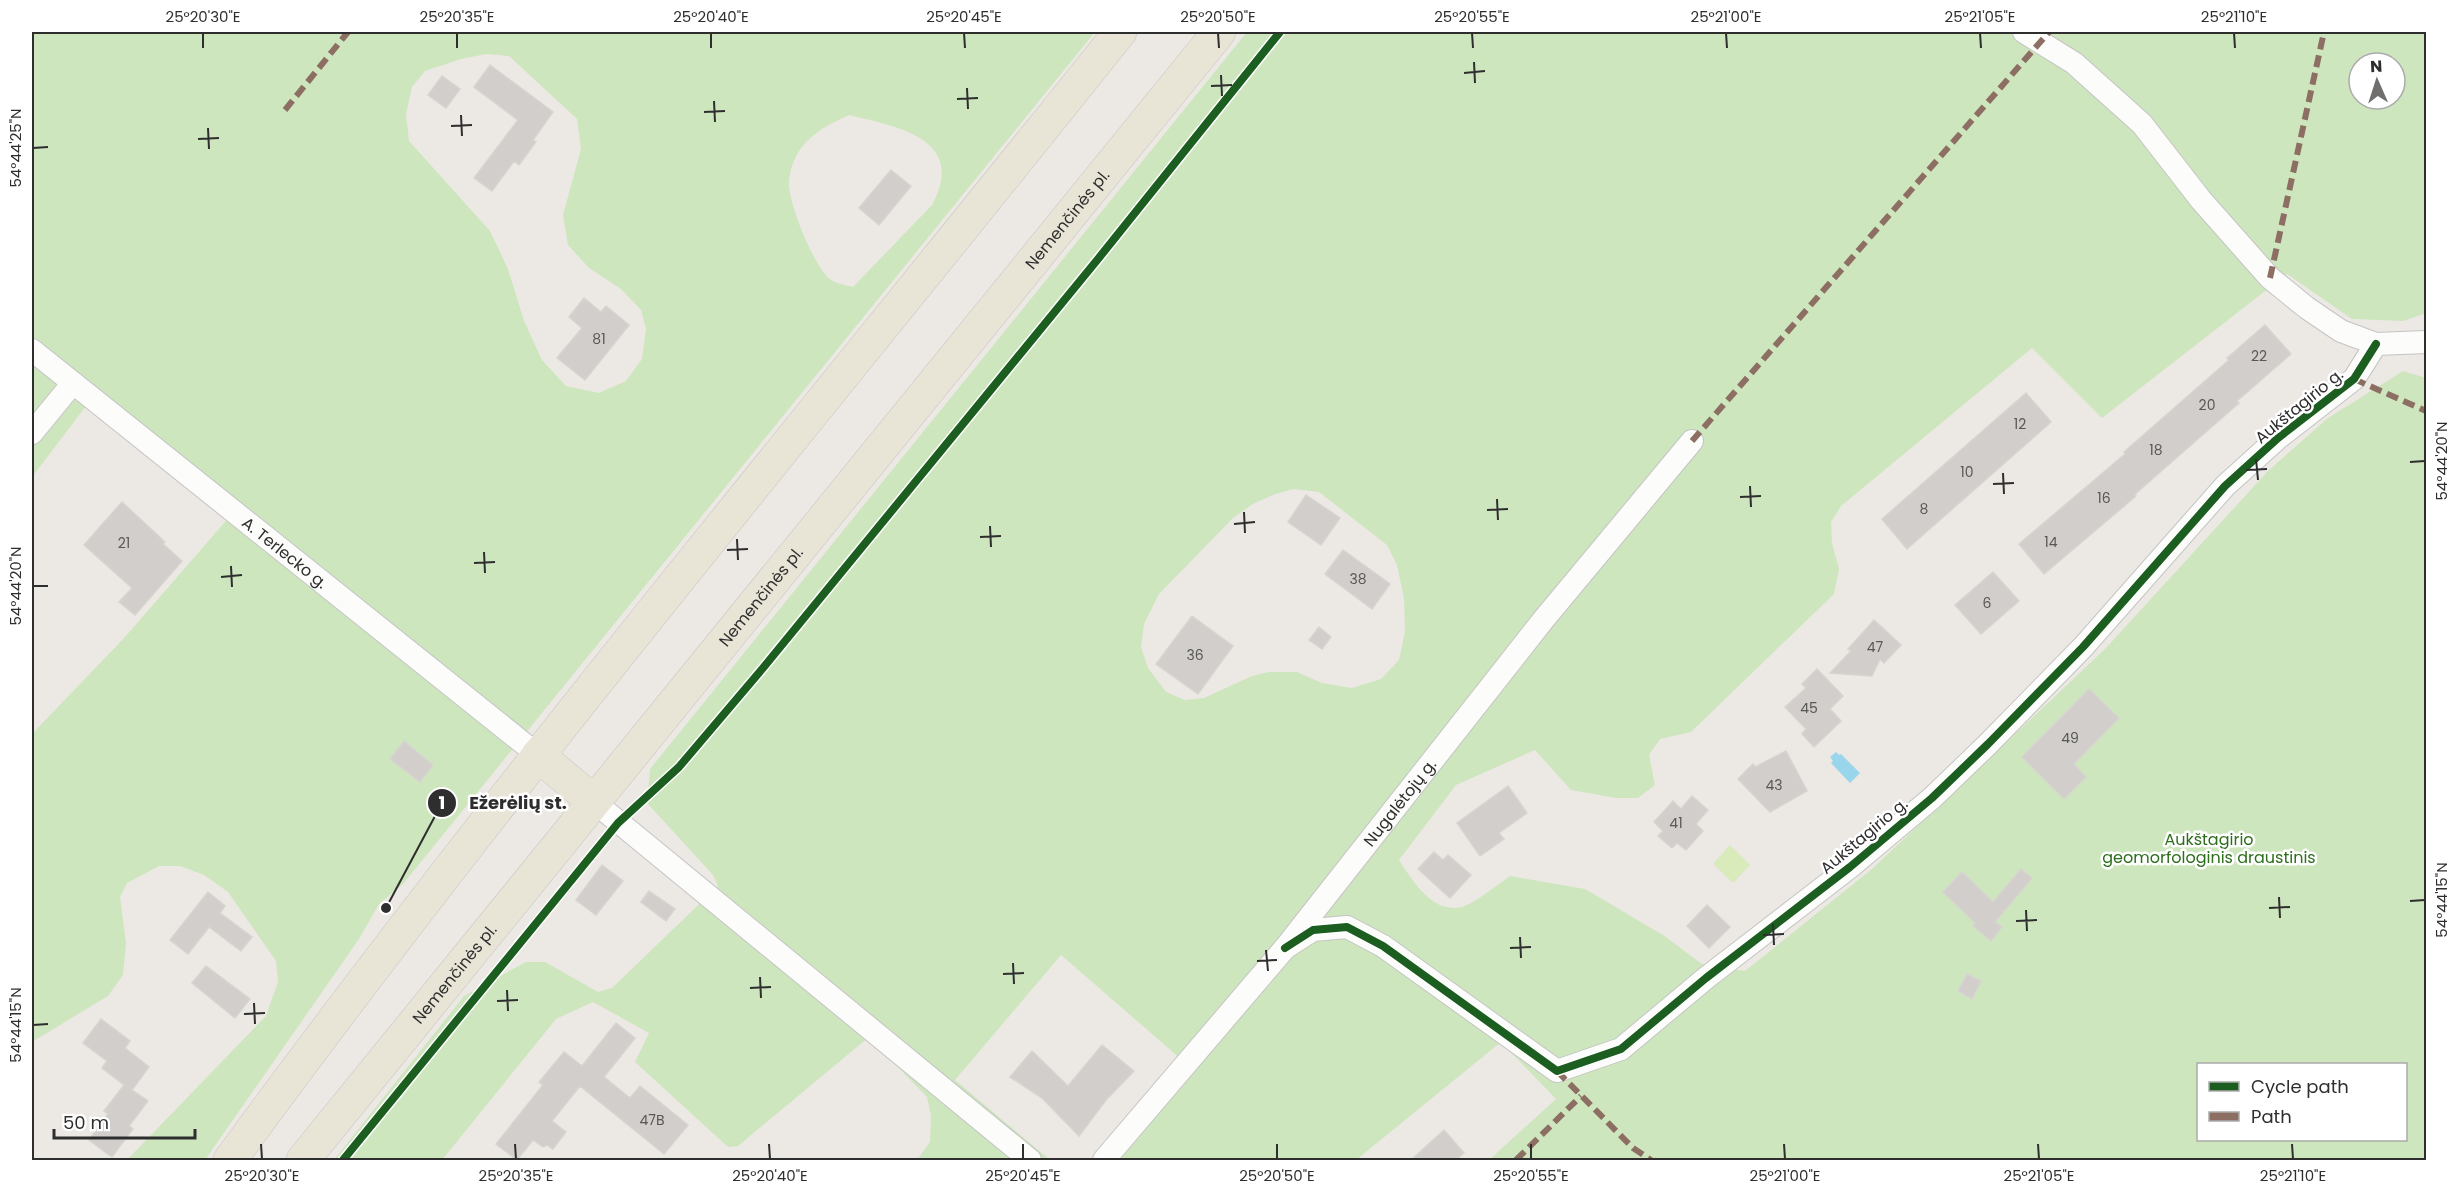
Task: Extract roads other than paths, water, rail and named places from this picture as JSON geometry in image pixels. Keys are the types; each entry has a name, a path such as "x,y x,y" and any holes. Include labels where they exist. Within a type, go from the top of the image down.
{"main road":[{"path":"230,1161 324,1032 538,756 1120,32"},
{"name":"Nemenčinės pl.","path":"303,1161 1219,32"},
{"path":"538,756 593,801"}],"street":[{"path":"2024,32 2074,63 2142,124 2201,200 2270,278 2307,308 2342,331 2376,344 2408,345 2427,342"},
{"name":"Aukštagirio g.","path":"1285,948 1313,930 1347,927 1383,946 1557,1071 1621,1049 1706,978 1850,867 1932,798 2083,647 2225,486 2278,438 2354,379 2376,344"},
{"name":"A. Terlecko g.","path":"32,350 538,756"},
{"path":"32,433 73,383"},
{"name":"Nugalėtojų g.","path":"1104,1161 1285,948 1544,619 1692,441"},
{"path":"593,801 1030,1161"}],"water":[{"path":"1836,752 1860,773 1850,783 1831,763 1833,761 1830,757"}],"place":[{"name":"Ežerėlių st.","path":"386,908"}],"park label":[{"name":"Aukštagirio geomorfologinis draustinis","path":"2209,848"}]}
